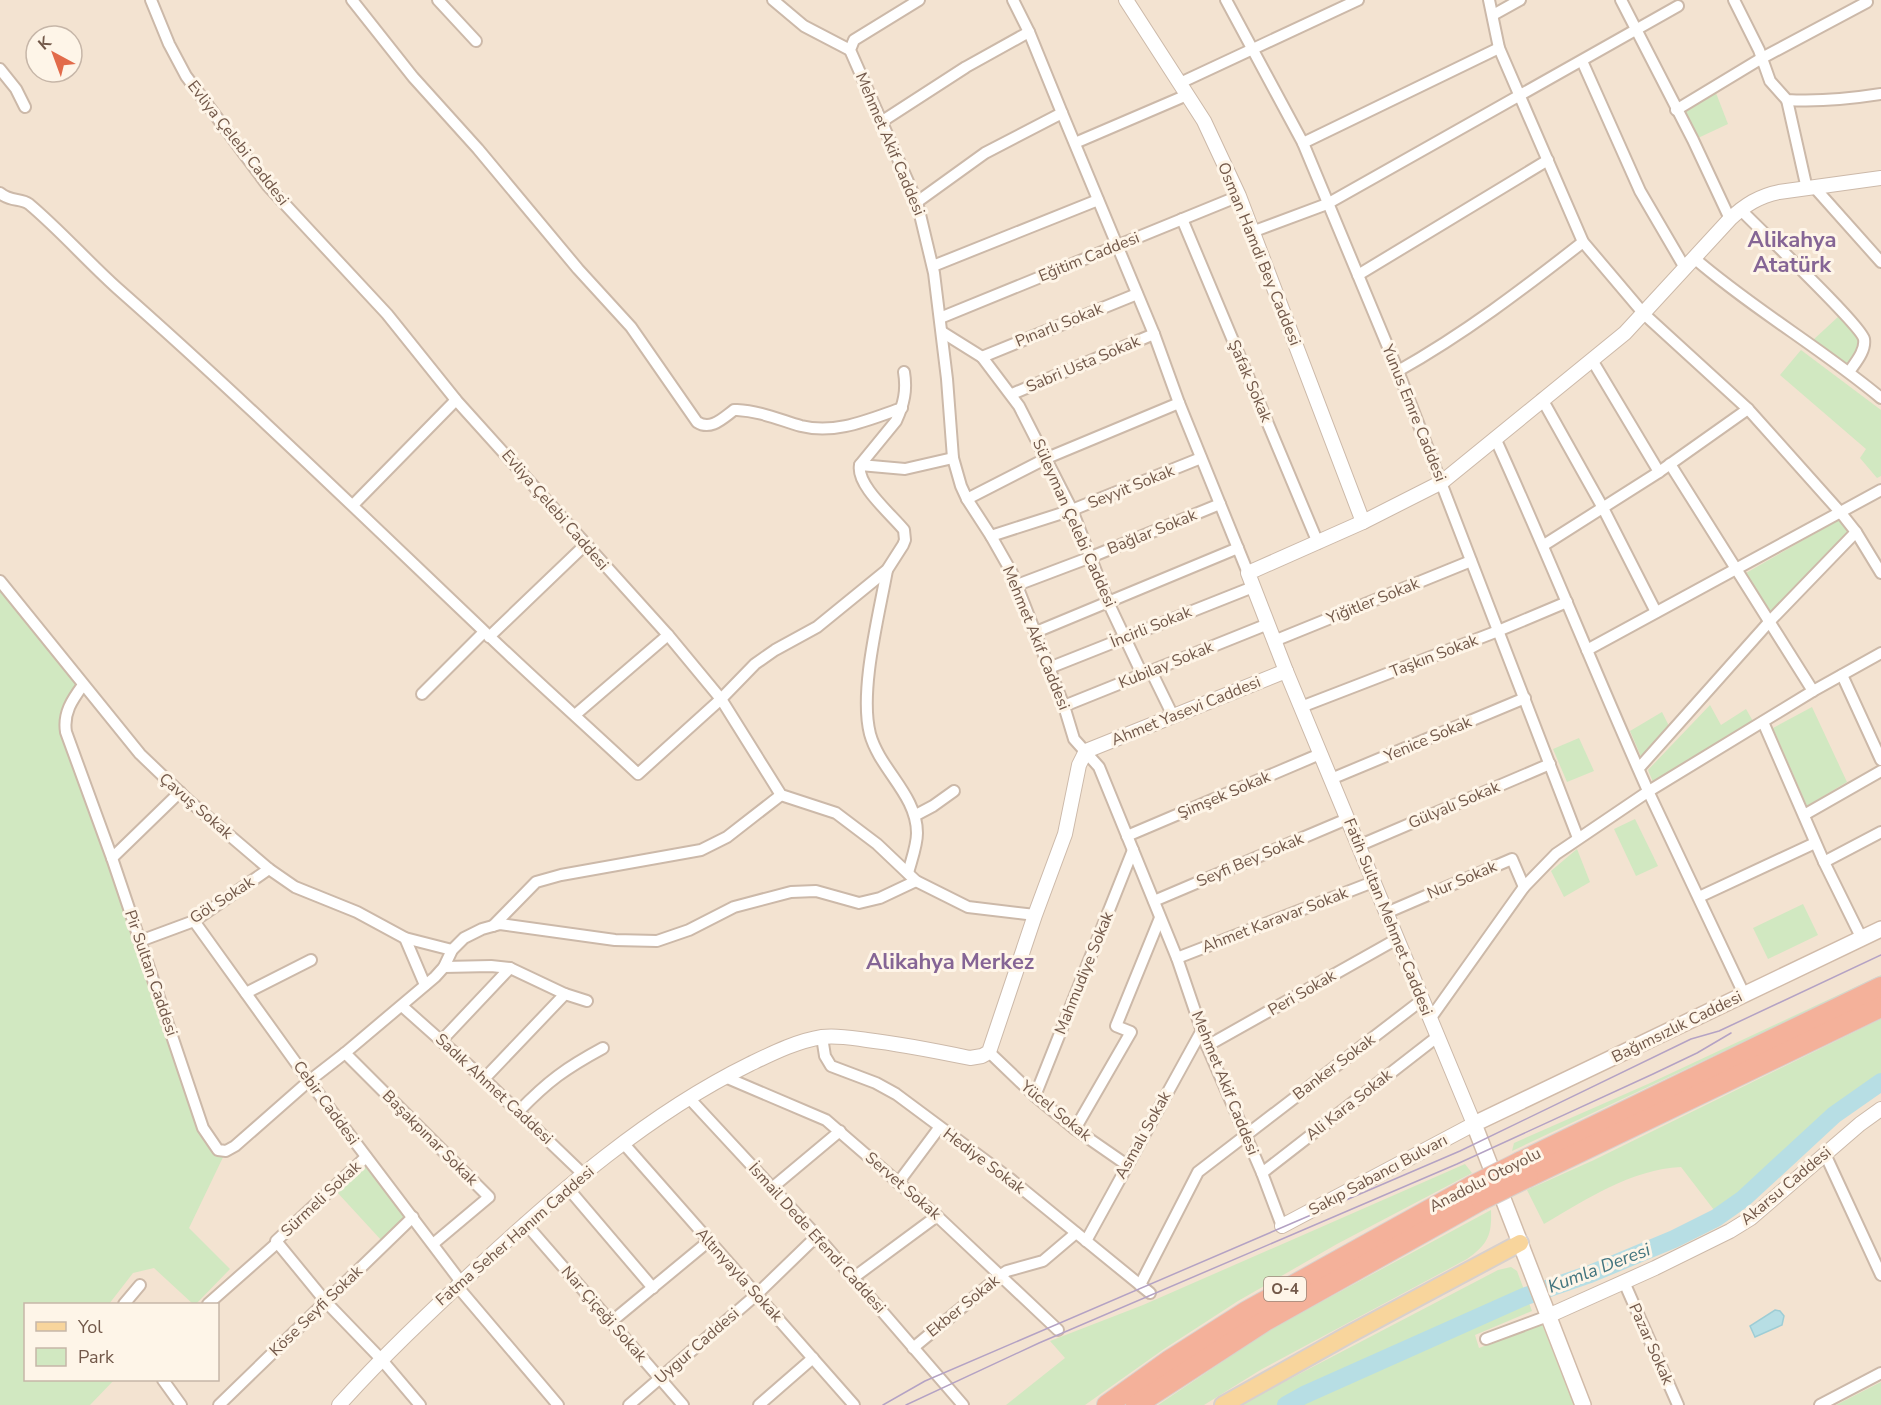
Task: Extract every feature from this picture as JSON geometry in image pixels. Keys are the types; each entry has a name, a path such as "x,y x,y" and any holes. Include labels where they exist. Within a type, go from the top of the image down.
{"highway":[{"name":"Anadolu Otoyolu","path":"1107,1405 1170,1360 1247,1311 1881,987"},
{"name":"Anadolu Otoyolu","path":"1524,1169 1881,1007"},
{"name":"Anadolu Otoyolu","path":"1136,1405 1273,1316 1477,1193"}],"main road":[{"name":"Bağımsızlık Caddesi","path":"1474,1124 1881,929"},
{"name":"Fatih Sultan Mehmet Caddesi","path":"1474,1124 1583,1405"},
{"path":"1223,1405 1520,1243"}],"street":[{"name":"Evliya Çelebi Caddesi","path":"151,0 169,44 186,76 267,186 387,314 456,400 668,635 721,699 780,795"},
{"path":"352,0 413,77 478,149 578,269 631,327 697,422 702,425 712,425 734,410 742,410 762,413 804,426 835,428 902,408"},
{"path":"438,0 476,41"},
{"path":"773,0 804,26 850,50 854,40 914,2"},
{"path":"1013,0 1029,32 1154,334 1179,403 1248,573 1363,522 1442,482 1625,333 1735,214 1770,194 1881,178"},
{"name":"Osman Hamdi Bey Caddesi","path":"1126,0 1204,121 1239,196 1363,522"},
{"name":"Yunus Emre Caddesi","path":"1227,0 1252,50 1297,128 1442,482 1578,838"},
{"path":"1075,143 1184,89 1252,50 1358,0"},
{"path":"1489,0 1499,48 1583,242 1644,314 1748,409 1841,513 1856,532 1881,573"},
{"path":"1493,15 1520,0"},
{"path":"1621,0 1676,110 1735,214 1842,312 1863,336 1863,347 1849,372"},
{"path":"1734,0 1762,58 1770,81 1787,100 1811,188 1881,262"},
{"path":"1676,110 1762,58 1867,2"},
{"path":"1252,232 1327,204 1678,6"},
{"path":"881,122 966,67 1029,32"},
{"path":"1303,143 1499,48"},
{"name":"Mehmet Akif Caddesi","path":"850,50 917,202 933,266 947,379 953,458 967,499 991,536 1017,585 1064,706 1074,739 1099,767 1177,958 1208,1046 1282,1226"},
{"path":"1582,61 1640,191 1689,263 1720,281 1878,391"},
{"path":"0,69 16,89 26,107"},
{"path":"1787,100 1810,102 1881,94"},
{"path":"917,202 985,153 1062,113"},
{"path":"1358,275 1548,160"},
{"path":"0,193 6,198 26,201 638,774 764,657 817,627 887,570 903,545 905,534 863,482 859,470 860,465 896,421 902,408 906,393 904,372"},
{"name":"Eğitim Caddesi","path":"940,318 1239,196"},
{"path":"933,266 1098,200"},
{"name":"Şafak Sokak","path":"1182,219 1318,543"},
{"path":"1398,371 1437,350 1489,314 1583,242"},
{"name":"Pınarlı Sokak","path":"982,357 1137,294"},
{"name":"Süleyman Çelebi Caddesi","path":"942,332 982,357 1012,394 1072,510 1108,602 1126,638 1173,716"},
{"name":"Sabri Usta Sokak","path":"1012,394 1154,334"},
{"path":"1592,360 1659,472"},
{"path":"1542,399 1603,508 1656,612"},
{"path":"353,505 456,400"},
{"path":"967,499 1047,458 1179,403"},
{"path":"1544,545 1659,472 1748,409"},
{"path":"1495,438 1544,545 1649,791 1744,994"},
{"path":"860,465 905,469 953,458"},
{"name":"Seyyit Sokak","path":"991,536 1072,510 1201,458"},
{"path":"1670,464 1813,691"},
{"path":"1587,650 1881,490"},
{"name":"Bağlar Sokak","path":"1017,585 1220,504"},
{"path":"1640,768 1770,621 1856,532"},
{"path":"422,694 585,545"},
{"path":"1036,632 1238,548"},
{"name":"Yiğitler Sokak","path":"1274,641 1471,561"},
{"path":"309,1081 402,1006 444,968 452,950 464,938 493,926 500,924 615,940 657,941 689,930 734,907 791,892 816,891 859,903 880,898 912,877 918,835 916,815 903,791 881,760 870,734 866,690 887,570"},
{"name":"Fatih Sultan Mehmet Caddesi","path":"1248,573 1330,779 1474,1124"},
{"name":"Çavuş Sokak","path":"0,581 140,754 269,869 295,886 357,912 405,938 452,950"},
{"name":"İncirli Sokak","path":"1049,668 1253,586"},
{"name":"Taşkın Sokak","path":"1301,707 1567,602"},
{"name":"Kubilay Sokak","path":"1064,706 1268,624"},
{"path":"575,715 668,635"},
{"path":"1430,1019 1524,887 1556,854 1649,791 1813,691 1881,653"},
{"name":"Ahmet Yasevi Caddesi","path":"1086,751 1286,671"},
{"path":"1842,675 1881,760"},
{"name":"Pir Sultan Caddesi","path":"83,685 68,708 65,717 66,732 112,858 203,1128 218,1150 226,1151 235,1146 309,1081"},
{"name":"Yenice Sokak","path":"1330,779 1525,698"},
{"path":"1764,722 1815,843 1862,939"},
{"path":"989,1052 1065,834 1079,765 1086,751"},
{"name":"Şimşek Sokak","path":"1127,836 1320,754"},
{"name":"Gülyalı Sokak","path":"1358,846 1550,764"},
{"path":"1804,815 1881,771"},
{"path":"916,815 954,791"},
{"path":"112,858 180,792"},
{"path":"493,926 536,882 561,875 701,850 727,837 780,795 836,813 877,844 912,877 968,907 1035,915"},
{"name":"Seyfi Bey Sokak","path":"1154,901 1347,819"},
{"path":"1824,862 1881,832"},
{"path":"1699,897 1815,843"},
{"name":"Mahmudiye Sokak","path":"1035,1096 1133,850"},
{"name":"Nur Sokak","path":"1386,913 1512,859 1524,887"},
{"name":"Göl Sokak","path":"140,941 194,921 269,869"},
{"name":"Ahmet Karavar Sokak","path":"1177,958 1373,882"},
{"path":"1075,1129 1131,1032 1116,1026 1160,918"},
{"name":"Cebir Caddesi","path":"194,921 309,1081 433,1244 459,1284 558,1405"},
{"path":"405,938 425,985"},
{"name":"Peri Sokak","path":"1208,1046 1397,939"},
{"path":"246,993 311,960"},
{"path":"444,968 491,966 510,968 565,994 587,1001"},
{"path":"442,1040 510,968"},
{"path":"484,1079 565,994"},
{"name":"Banker Sokak","path":"1140,1285 1198,1172 1422,1000"},
{"name":"Sadık Ahmet Caddesi","path":"402,1006 519,1111 584,1174"},
{"name":"Asmalı Sokak","path":"1086,1241 1202,1030"},
{"name":"Fatma Seher Hanım Caddesi","path":"339,1405 381,1359 459,1284 567,1187 689,1098 724,1077 792,1046 822,1037 834,1036 887,1042 970,1058 989,1052"},
{"name":"Hediye Sokak","path":"822,1037 825,1056 831,1066 885,1087 1009,1178 1150,1293"},
{"name":"Ali Kara Sokak","path":"1262,1173 1437,1037"},
{"path":"519,1111 550,1079 603,1048"},
{"name":"Yücel Sokak","path":"989,1052 1035,1096 1075,1129 1126,1165"},
{"name":"Başakpınar Sokak","path":"345,1053 489,1197 433,1244"},
{"name":"Servet Sokak","path":"724,1077 817,1115 840,1131 937,1216 1058,1330"},
{"name":"İsmail Dede Efendi Caddesi","path":"689,1098 817,1236 963,1405"},
{"name":"Akarsu Caddesi","path":"1486,1339 1546,1310 1624,1282 1730,1231 1751,1218 1881,1109"},
{"name":"Sakıp Sabancı Bulvarı","path":"1282,1226 1474,1124"},
{"path":"898,1184 939,1128"},
{"path":"773,1187 840,1131"},
{"name":"Altınyayla Sokak","path":"624,1144 854,1405"},
{"path":"1825,1154 1881,1275"},
{"name":"Sürmeli Sokak","path":"210,1303 366,1157"},
{"path":"567,1187 653,1288"},
{"path":"853,1278 937,1216"},
{"name":"Köse Seyfi Sokak","path":"219,1405 413,1217"},
{"name":"Nar Çiçeği Sokak","path":"525,1223 683,1405"},
{"name":"Ekber Sokak","path":"913,1348 1001,1275 1007,1271 1043,1262 1076,1233"},
{"name":"Uygur Caddesi","path":"628,1405 756,1295 817,1236"},
{"path":"611,1323 709,1241"},
{"path":"277,1242 326,1302 381,1359 420,1405"},
{"name":"Pazar Sokak","path":"1624,1282 1678,1405"},
{"path":"126,1303 140,1286"},
{"path":"759,1405 813,1358"},
{"path":"1820,1405 1881,1373"},
{"path":"164,1381 180,1405"}],"shaded area":[{"path":"0,0 1881,0 1881,1405 0,1405"}],"green space":[{"path":"1716,93 1728,124 1698,138 1684,113"},
{"path":"1839,316 1860,340 1853,362 1848,364 1812,341"},
{"path":"1801,350 1881,410 1881,476 1877,478 1860,458 1866,449 1780,375"},
{"path":"1840,519 1849,533 1771,613 1746,573"},
{"path":"0,581 83,685 65,717 203,1128 226,1151 189,1228 230,1269 197,1303 192,1303 154,1268 133,1273 110,1303 24,1303 24,1381 113,1381 90,1405 0,1405"},
{"path":"1710,705 1721,725 1746,709 1754,723 1653,782 1648,770"},
{"path":"1812,707 1847,782 1807,806 1773,728"},
{"path":"1662,712 1670,728 1642,759 1630,731"},
{"path":"1579,738 1594,771 1567,782 1553,749"},
{"path":"1635,819 1658,866 1636,876 1614,829"},
{"path":"1577,849 1590,882 1564,897 1551,871"},
{"path":"1803,904 1818,935 1768,959 1753,928"},
{"path":"1881,975 1881,977 1512,1151 1514,1143 1648,1084"},
{"path":"1881,1019 1881,1074 1840,1102 1734,1198 1714,1210 1681,1167 1663,1169 1645,1173 1610,1187 1544,1224 1527,1190 1594,1160"},
{"path":"363,1164 407,1218 382,1241 336,1191"},
{"path":"1465,1164 1472,1173 1337,1244 1238,1301 1164,1349 1085,1405 1006,1405 1065,1358 1050,1341 1143,1305"},
{"path":"1491,1210 1491,1226 1487,1238 1480,1249 1467,1259 1262,1369 1204,1405 1158,1405 1271,1329"},
{"path":"1511,1267 1517,1271 1532,1311 1475,1335 1479,1348 1542,1324 1574,1405 1240,1405 1498,1270"},
{"path":"1881,1382 1881,1405 1836,1405"}],"water":[{"path":"1775,1310 1780,1311 1784,1316 1782,1325 1755,1337 1750,1326"}],"waterway":[{"name":"Kumla Deresi","path":"1286,1405 1526,1296 1590,1274 1674,1239 1716,1218 1743,1199 1834,1115 1881,1082"}],"tram line":[{"path":"883,1405 925,1381 1460,1151 1691,1039 1719,1031 1881,955"},
{"path":"906,1405 1039,1343 1457,1164 1697,1053 1731,1033"}],"district":[{"name":"Alikahya Atatürk","path":"1792,252"},
{"name":"Alikahya Merkez","path":"950,962"}]}
